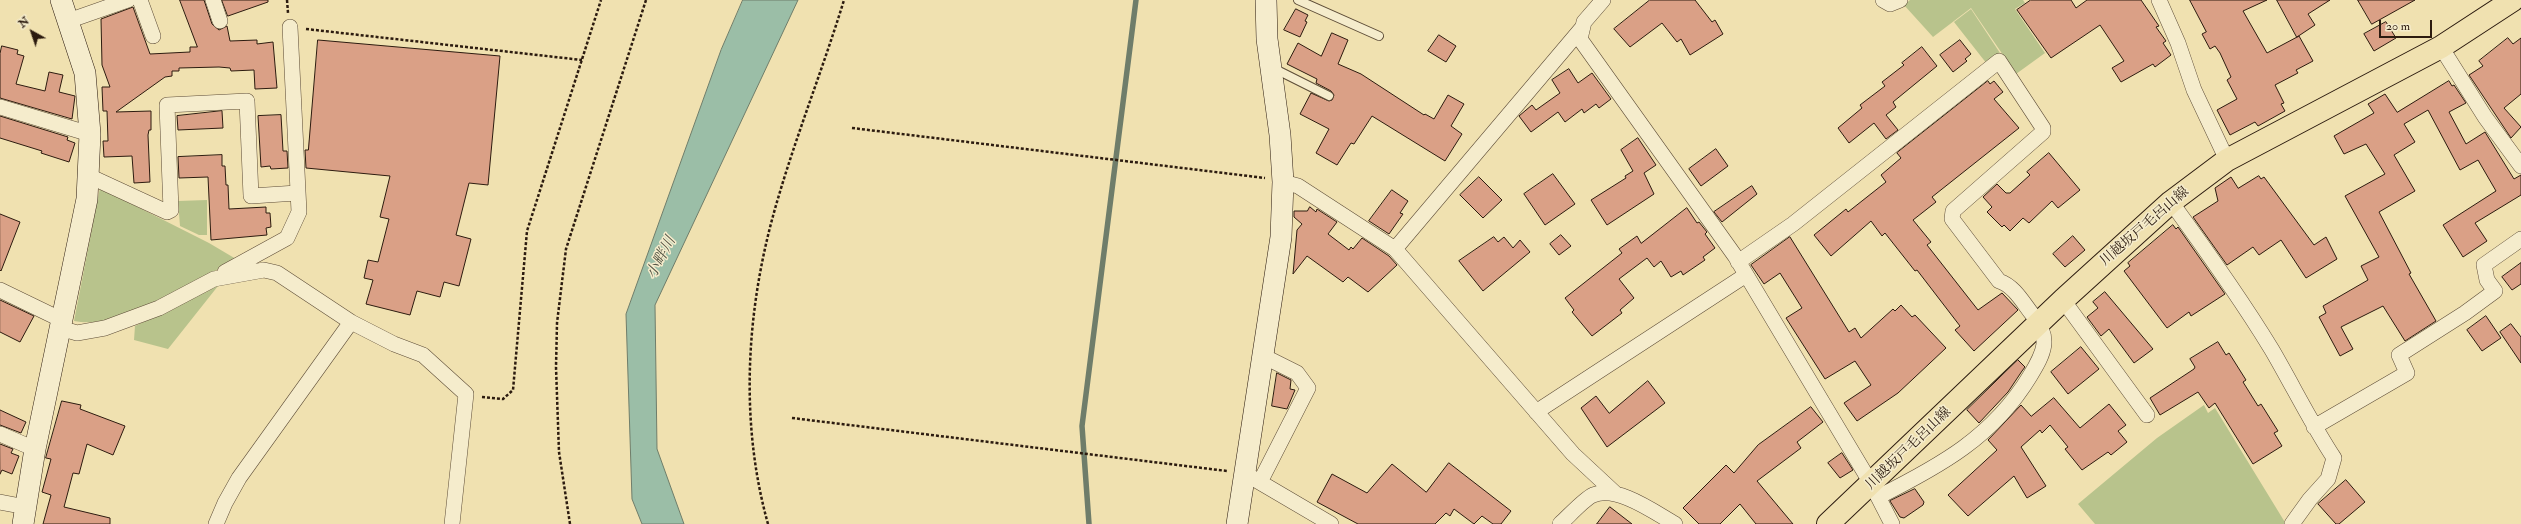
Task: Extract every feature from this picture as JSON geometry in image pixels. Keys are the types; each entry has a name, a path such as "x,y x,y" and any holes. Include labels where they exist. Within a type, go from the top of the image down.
{"main road":[{"name":"川越坂戸毛呂山線","path":"1828,524 1875,491 2039,323 2171,202 2227,160 2441,47 2513,0"}],"street":[{"path":"0,502 25,515 35,449 87,199 90,134 85,74 61,0"},
{"path":"68,21 128,0"},
{"path":"140,0 153,36"},
{"path":"213,0 220,21"},
{"path":"1237,524 1252,478 1263,356 1281,237 1283,182 1280,135 1271,66 1266,0"},
{"path":"1603,0 1584,22 1580,39 1738,262 1875,491 1892,524"},
{"path":"1882,0 1890,4 1900,0"},
{"path":"2159,0 2178,43 2194,90 2227,160"},
{"path":"2513,0 2521,11"},
{"path":"0,290 77,333 105,328 159,308 287,238 299,212 290,27"},
{"path":"1394,250 1582,28"},
{"path":"2441,47 2485,117 2521,166"},
{"path":"1738,262 1793,224 1999,61 2043,128 2043,132 1953,211 1952,220 1999,281 2009,284 2039,323 2045,340 2043,355 2018,395 1996,422 1965,448 1924,474 1875,491"},
{"path":"89,176 167,212 171,210 166,105 247,101 251,196 297,194"},
{"path":"0,107 90,134"},
{"path":"1283,182 1298,186 1394,250 1573,454 1616,494 1644,506 1675,524"},
{"path":"2171,202 2224,275 2268,344 2314,427 2334,458 2328,479 2310,499 2292,524"},
{"path":"2314,427 2407,373 2399,355 2465,313 2495,290 2487,280 2484,265 2521,239"},
{"path":"214,279 264,270 277,273 351,322 394,344 423,355 466,394 452,524"},
{"path":"1536,412 1746,275"},
{"path":"2063,300 2147,415"},
{"path":"216,524 224,503 239,478 351,322"},
{"path":"1252,478 1308,388 1297,373 1263,356"},
{"path":"0,434 35,449"},
{"path":"1252,478 1331,524"},
{"path":"1560,524 1593,495 1616,494"}],"lane":[{"path":"1298,0 1379,36"},
{"path":"1271,66 1329,96"}],"path":[{"path":"466,394 503,399 514,390 527,231 601,0"},
{"path":"570,524 559,452 556,367 557,323 566,249 646,0"},
{"path":"768,524 757,469 749,390 755,302 773,216 844,0"},
{"path":"290,27 582,60"},
{"path":"852,128 1283,182"},
{"path":"792,418 1252,478"}],"shaded area":[{"path":"1910,0 2023,0 2025,3 2015,9 2045,53 2016,74 1971,8 1933,37 1904,5"},
{"path":"1971,9 2000,53 1987,64 1954,22"},
{"path":"100,188 209,243 236,259 179,291 136,312 114,319 94,322 74,321"},
{"path":"207,200 207,235 199,235 180,226 178,201"},
{"path":"218,286 168,349 134,340 135,326"},
{"path":"2204,405 2208,413 2215,408 2286,524 2095,524 2078,504 2157,438"}],"water":[{"name":"小畔川","path":"743,0 798,0 655,305 657,449 684,524 642,524 632,499 626,314 721,50"}],"building":[{"path":"180,0 204,0 212,24 219,30 227,26 230,41 257,40 257,44 273,42 277,88 255,89 254,70 231,71 230,68 219,67 179,68 179,71 172,71 172,76 165,77 116,112 151,111 151,130 149,130 148,135 150,182 134,183 132,156 104,157 103,141 108,141 107,111 103,111 102,87 110,87 102,65 101,19 133,7 150,54 190,52 190,47 197,47"},
{"path":"222,0 268,0 268,2 228,16"},
{"path":"1650,0 1695,0 1712,22 1715,20 1723,34 1690,55 1681,39 1677,42 1662,23 1630,47 1614,29"},
{"path":"2031,0 2071,0 2076,8 2087,0 2141,0 2159,26 2156,27 2166,41 2163,43 2171,55 2155,67 2153,64 2121,82 2112,68 2124,61 2100,25 2051,58 2017,10"},
{"path":"2190,0 2267,0 2243,11 2267,53 2299,36 2313,61 2296,70 2298,73 2275,85 2284,103 2281,104 2285,111 2258,126 2255,122 2230,135 2217,110 2237,99 2227,80 2231,77 2220,53 2215,46 2210,49 2202,34 2206,32"},
{"path":"2277,0 2330,0 2308,14 2315,25 2297,37"},
{"path":"2358,0 2415,0 2372,24"},
{"path":"1296,9 1308,15 1305,21 1307,22 1300,37 1284,30"},
{"path":"2386,22 2396,38 2374,51 2364,34"},
{"path":"1332,33 1348,40 1338,64 1361,74 1424,115 1425,114 1434,119 1448,95 1464,104 1451,126 1462,134 1445,161 1372,116 1354,144 1351,143 1337,165 1316,153 1329,129 1300,114 1311,93 1329,101 1332,100 1334,95 1331,91 1316,83 1317,79 1287,64 1298,43 1321,56"},
{"path":"1439,35 1456,46 1446,62 1428,51"},
{"path":"2508,38 2513,44 2521,38 2521,94 2504,108 2521,127 2511,138 2469,75 2483,66 2479,61"},
{"path":"318,40 500,56 488,185 469,183 456,235 471,239 459,286 444,282 440,297 417,291 410,315 366,304 373,280 364,278 368,260 378,262 389,219 380,217 390,176 306,168 305,150 308,150"},
{"path":"1960,40 1971,54 1965,59 1967,61 1953,72 1940,55"},
{"path":"2,46 18,50 17,54 24,56 16,84 45,91 49,72 63,75 59,92 75,96 72,119 0,98 0,54"},
{"path":"1922,47 1937,66 1893,102 1896,107 1886,115 1898,130 1886,139 1874,123 1849,143 1838,128 1862,108 1860,105 1885,86 1882,82 1904,65 1902,63"},
{"path":"1569,69 1578,83 1592,73 1611,99 1599,108 1596,104 1584,113 1582,109 1565,122 1558,112 1531,132 1519,116 1532,105 1536,110 1560,93 1552,80"},
{"path":"1988,81 1990,84 1994,81 2003,92 1994,99 2019,128 1932,197 1936,202 1913,220 1931,242 1927,245 1978,310 2002,293 2018,310 1974,351 1955,330 1960,326 1917,270 1915,271 1885,233 1882,236 1871,221 1831,256 1814,235 1846,209 1848,212 1886,182 1881,175 1901,158 1897,153"},
{"path":"2449,81 2452,86 2454,85 2466,103 2449,112 2466,144 2485,132 2514,179 2521,175 2521,195 2475,223 2487,241 2463,257 2443,225 2496,191 2478,160 2460,170 2428,110 2404,124 2415,142 2394,155 2415,191 2379,212 2411,273 2409,274 2436,321 2405,341 2383,306 2341,327 2353,349 2340,356 2319,317 2326,313 2323,306 2368,280 2361,266 2379,257 2345,196 2385,174 2366,144 2344,154 2334,136 2374,113 2368,104 2385,94 2397,112"},
{"path":"222,111 223,128 178,130 177,116"},
{"path":"281,115 283,151 287,151 288,168 271,169 270,166 261,167 258,116"},
{"path":"0,116 68,137 67,140 75,143 69,162 41,153 42,151 0,138"},
{"path":"1638,138 1656,165 1644,173 1654,194 1607,225 1591,200 1626,178 1625,176 1633,171 1621,150"},
{"path":"1716,149 1728,166 1701,186 1689,169"},
{"path":"2049,153 2080,190 2058,208 2052,201 2029,223 2023,218 2010,231 2004,225 2002,227 1987,212 1992,207 1983,197 1997,184 2006,193 2010,193 2030,175 2027,172"},
{"path":"222,155 222,166 225,166 226,185 228,185 229,209 266,207 266,213 270,213 271,227 266,228 267,235 211,240 208,177 179,178 178,157"},
{"path":"1553,174 1575,204 1545,225 1524,194"},
{"path":"2259,176 2261,179 2264,177 2314,245 2326,237 2337,259 2306,278 2281,240 2259,255 2253,247 2227,265 2193,217 2218,201 2215,188 2231,177 2238,188"},
{"path":"1479,177 1502,200 1483,218 1460,195"},
{"path":"1752,186 1757,194 1722,222 1714,212"},
{"path":"1392,190 1408,201 1400,213 1403,214 1389,234 1369,221"},
{"path":"1310,207 1316,212 1317,209 1337,222 1328,234 1349,250 1351,247 1353,249 1362,238 1389,256 1397,265 1368,292 1348,277 1343,282 1307,256 1293,274 1297,230 1302,224 1294,217 1294,211 1307,211"},
{"path":"1687,208 1697,223 1699,222 1707,232 1705,234 1715,248 1703,257 1705,260 1683,275 1681,271 1671,277 1661,261 1654,267 1647,258 1619,279 1634,298 1620,310 1622,313 1592,336 1572,312 1574,310 1565,298 1622,253 1619,249 1637,236 1641,243"},
{"path":"0,214 20,222 1,271 0,270"},
{"path":"2173,225 2176,229 2178,227 2225,294 2191,316 2189,312 2167,328 2124,271 2130,266 2128,263"},
{"path":"1561,235 1571,246 1559,255 1550,244"},
{"path":"2073,236 2085,250 2065,267 2053,254"},
{"path":"1494,237 1498,242 1504,237 1513,248 1520,240 1530,252 1483,291 1459,261"},
{"path":"1790,237 1849,332 1855,328 1861,338 1893,309 1895,311 1901,305 1912,317 1915,315 1946,348 1898,393 1857,421 1844,403 1871,385 1855,361 1825,379 1786,318 1802,308 1780,273 1764,284 1751,265"},
{"path":"2521,263 2521,284 2512,290 2502,277"},
{"path":"2105,292 2153,349 2134,363 2109,329 2101,336 2087,317 2098,308 2093,302"},
{"path":"0,300 34,316 20,342 0,332"},
{"path":"2486,316 2501,338 2482,351 2467,330"},
{"path":"2511,324 2521,337 2521,363 2500,332"},
{"path":"2218,342 2226,355 2229,353 2246,380 2243,382 2258,406 2261,404 2278,431 2274,433 2282,446 2253,464 2215,403 2209,408 2198,392 2160,415 2150,398 2194,369 2195,367 2190,359"},
{"path":"2081,347 2099,369 2068,394 2051,372"},
{"path":"2018,360 2025,367 2008,392 1979,423 1967,410"},
{"path":"1277,373 1291,380 1290,389 1295,390 1287,409 1272,406"},
{"path":"1648,381 1665,403 1607,447 1581,408 1596,396 1609,413"},
{"path":"2054,398 2080,428 2109,404 2126,425 2118,431 2127,442 2111,455 2108,452 2082,470 2065,449 2068,447 2050,425 2042,433 2040,430 2021,447 2046,486 2027,498 2014,476 1968,516 1948,495 1997,450 1988,440 2021,405 2031,416"},
{"path":"62,401 81,405 80,409 125,426 113,455 87,444 79,474 73,473 64,507 110,518 110,524 43,524 51,495 42,492 51,459 46,458"},
{"path":"1811,407 1823,422 1797,442 1801,448 1757,481 1793,524 1756,524 1740,504 1720,524 1699,524 1683,508 1726,465 1734,473 1758,445"},
{"path":"0,410 26,422 21,433 0,425"},
{"path":"0,444 13,449 11,453 19,456 12,474 2,470 0,474"},
{"path":"1842,453 1853,470 1840,478 1828,463"},
{"path":"1449,463 1511,511 1501,524 1493,524 1482,516 1474,524 1454,509 1450,516 1446,513 1435,524 1358,524 1317,502 1332,474 1367,493 1392,464 1426,492"},
{"path":"2346,480 2365,502 2339,524 2336,524 2318,504"},
{"path":"1915,489 1924,502 1923,505 1904,518 1900,517 1890,501"},
{"path":"1610,507 1632,524 1597,524"}],"waterway":[{"path":"1089,524 1082,426 1136,0"}]}
